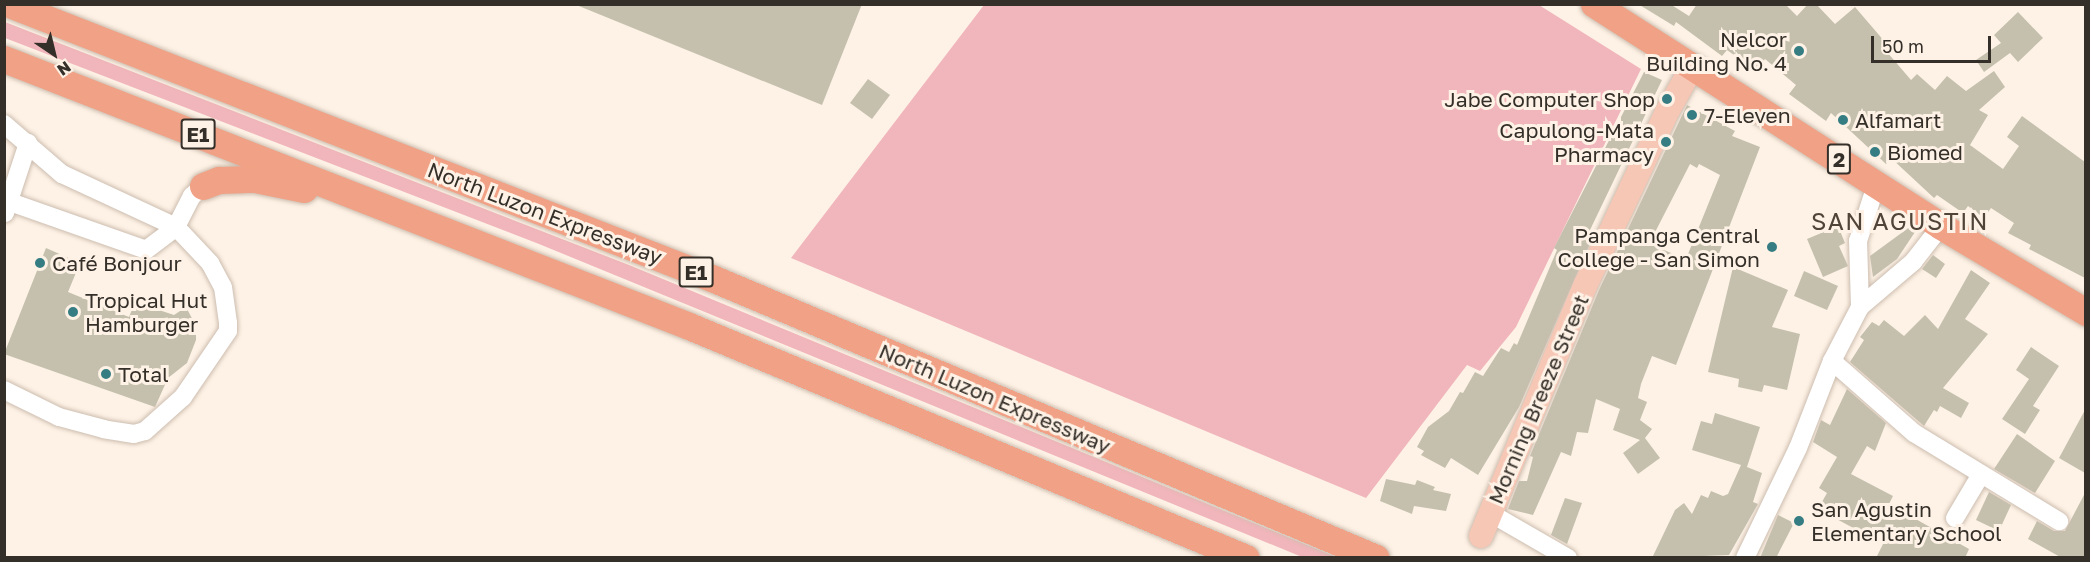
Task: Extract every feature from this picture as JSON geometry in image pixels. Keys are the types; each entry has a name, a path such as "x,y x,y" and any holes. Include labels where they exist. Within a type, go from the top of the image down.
{"highway":[{"name":"North Luzon Expressway","path":"9,4 714,279 1376,558"},
{"name":"2","path":"1594,4 1691,69 1877,182 1941,226 2085,312"},
{"name":"E1","path":"4,59 791,367 1246,558"},
{"path":"202,186 219,180 255,179 392,209"}],"main road":[{"name":"Morning Breeze Street","path":"1481,536 1586,284 1662,122 1691,69"}],"street":[{"path":"4,124 62,174 176,227 210,263 223,287 228,331 169,412 155,426 134,434 59,417 4,390"},
{"path":"28,143 7,208 131,248 146,250 156,246 176,227 192,196 202,186"},
{"path":"1860,307 1857,242 1877,182"},
{"path":"1745,558 1798,448 1832,361 1860,307 1913,262 1941,226"},
{"path":"1832,361 1914,433 1980,476 2059,521"},
{"path":"1955,518 1980,476"},
{"path":"1490,513 1568,558"}],"shaded area":[{"path":"984,5 1539,5 1641,69 1516,327 1480,371 1467,365 1366,498 791,258"},
{"path":"5,22 629,265 1336,557 1302,557 539,244 5,38"}],"building":[{"path":"574,4 862,4 822,105"},
{"path":"1638,4 1670,4 1689,16 1697,4 1785,4 1797,16 1808,4 1816,4 1835,24 1855,7 1885,42 1881,45 1911,80 1917,74 1935,90 1947,76 1966,91 1994,71 2005,87 1979,110 1988,115 1970,145 2003,169 2019,146 2007,137 2022,116 2085,162 2085,278 2029,249 2031,245 2008,233 2014,223 1991,208 1984,218 1968,206 1963,213 1937,195 1934,198 1891,158 1886,164 1831,113 1826,121 1789,94 1796,85 1765,59 1756,71 1727,50 1722,56 1676,22 1674,26"},
{"path":"2018,12 2043,38 2018,62 2010,53 1984,72 1976,60 2001,43 1994,35"},
{"path":"1644,72 1662,80 1590,230 1595,232 1519,407 1478,475 1451,458 1445,468 1421,455 1424,451 1417,447 1428,427 1449,411 1475,372 1483,376 1501,348 1509,352 1514,343 1517,345 1557,250 1554,248"},
{"path":"868,79 890,95 872,119 850,103"},
{"path":"1687,105 1735,131 1732,136 1760,147 1676,365 1652,356 1641,384 1638,398 1647,402 1640,420 1652,429 1645,438 1660,458 1638,474 1623,453 1640,440 1613,430 1620,409 1596,399 1588,433 1577,432 1571,456 1561,452 1533,515 1508,509 1519,481 1527,481 1533,457 1530,456 1599,290","holes":["1690,164 1697,168 1699,164 1720,175 1686,259 1649,244"]},
{"path":"1838,226 1845,243 1839,246 1848,266 1823,277 1807,239"},
{"path":"1911,226 1917,229 1897,259 1873,277 1870,256"},
{"path":"46,248 80,263 68,292 129,317 135,302 174,315 186,307 196,326 196,340 187,363 168,378 155,407 4,354"},
{"path":"1933,255 1945,264 1936,278 1922,269"},
{"path":"1733,267 1788,290 1772,327 1800,334 1787,390 1764,385 1762,392 1738,387 1739,379 1708,372"},
{"path":"1971,270 1990,283 1965,319 1988,334 1943,388 1969,403 1961,418 1940,406 1937,412 1934,410 1924,426 1850,362 1864,340 1860,337 1872,322 1879,326 1884,320 1904,336 1925,315 1938,329"},
{"path":"1804,271 1838,286 1827,310 1794,296"},
{"path":"2031,347 2059,366 2033,406 2040,410 2025,434 2002,419 2029,379 2016,370"},
{"path":"1847,389 1886,423 1875,451 1867,446 1851,474 1893,496 1889,504 1969,549 1965,558 1876,558 1883,544 1818,509 1827,493 1819,488 1837,457 1813,442 1821,420 1830,425"},
{"path":"2085,410 2085,473 2059,458"},
{"path":"1715,413 1760,427 1747,467 1762,473 1753,502 1758,504 1729,555 1652,558 1675,510 1684,503 1692,514 1701,495 1708,498 1711,491 1723,496 1728,494 1741,465 1692,450 1701,421 1712,424"},
{"path":"2017,434 2055,461 2035,493 1994,469"},
{"path":"1386,479 1415,485 1417,480 1435,487 1433,490 1451,494 1446,511 1414,506 1412,514 1380,501"},
{"path":"1989,492 2011,505 1999,531 1976,520"},
{"path":"2085,493 2085,558 2062,558 2028,539 2037,521 2054,531 2065,531"},
{"path":"1565,498 1582,503 1567,544 1551,535"},
{"path":"1778,515 1794,523 1776,558 1760,558"}],"place":[{"name":"Nelcor Building No. 4","path":"1799,51"},
{"name":"Jabe Computer Shop","path":"1667,99"},
{"name":"7-Eleven","path":"1692,115"},
{"name":"Alfamart","path":"1843,120"},
{"name":"Capulong-Mata Pharmacy","path":"1666,142"},
{"name":"Biomed","path":"1875,152"},
{"name":"Pampanga Central College - San Simon","path":"1772,247"},
{"name":"Café Bonjour","path":"40,263"},
{"name":"Tropical Hut Hamburger","path":"73,312"},
{"name":"Total","path":"106,374"},
{"name":"San Agustin Elementary School","path":"1799,521"}],"district":[{"name":"SAN AGUSTIN","path":"1900,221"}]}
